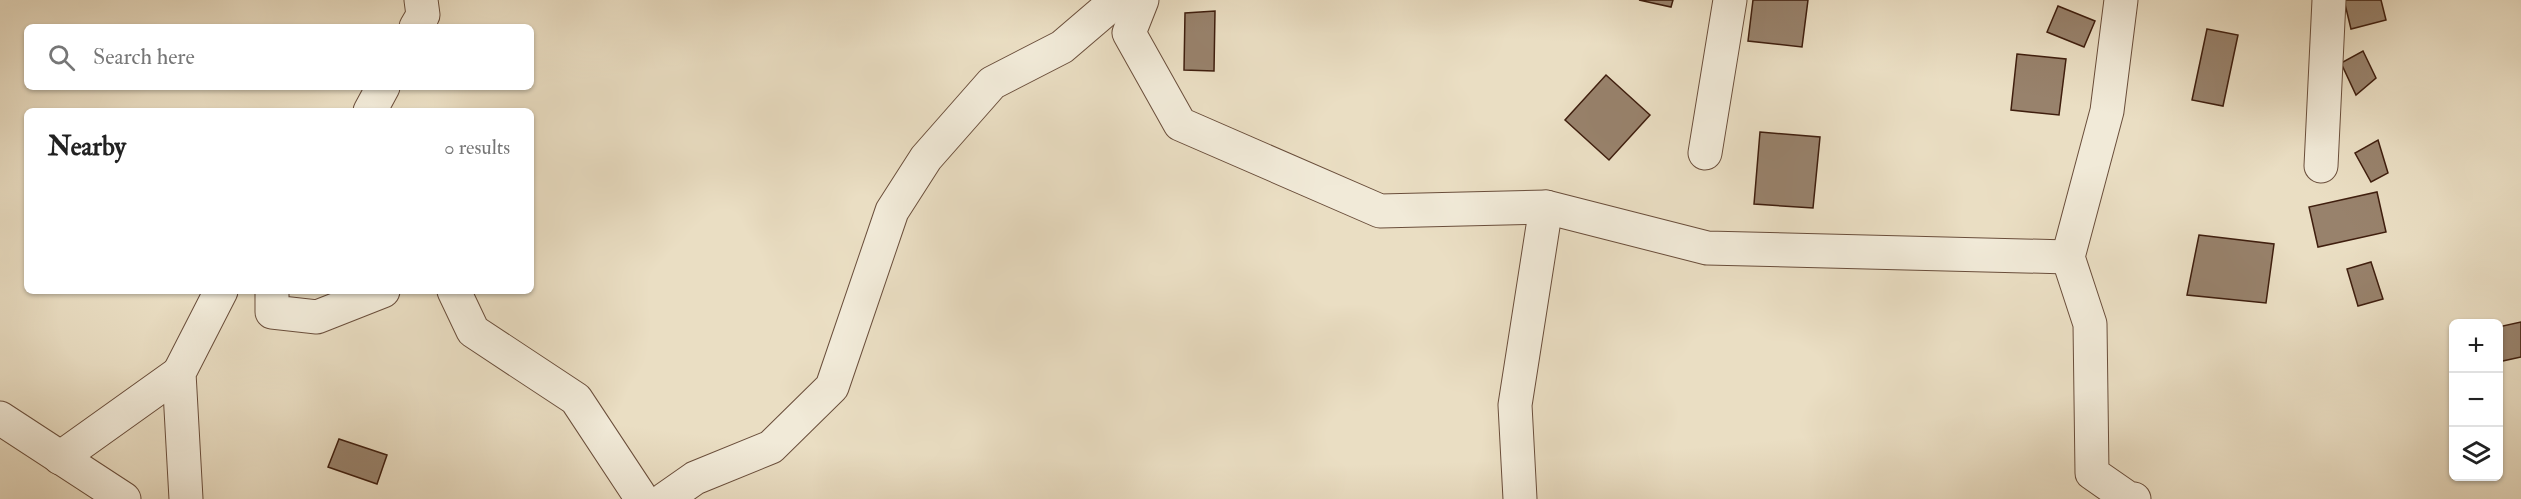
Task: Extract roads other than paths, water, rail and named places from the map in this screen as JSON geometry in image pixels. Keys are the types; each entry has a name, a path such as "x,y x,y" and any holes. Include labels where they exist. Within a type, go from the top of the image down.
{"street":[{"path":"418,24 423,15 421,0"},
{"path":"665,499 696,478 771,447 832,387 892,211 926,158 992,83 1062,47 1117,0"},
{"path":"1142,0 1129,33 1180,124 1380,211 1546,207 1707,248 2068,257"},
{"path":"1705,153 1730,0"},
{"path":"2121,0 2107,111 2068,257 2090,324 2092,473 2128,498 2134,499"},
{"path":"2321,166 2329,0"},
{"path":"372,108 381,90"},
{"path":"1520,499 1515,405 1546,207"},
{"path":"60,458 178,373 219,294"},
{"path":"272,294 272,312 317,317 375,294"},
{"path":"455,294 473,331 576,399 642,499"},
{"path":"178,373 186,499"},
{"path":"0,418 124,499"}]}
